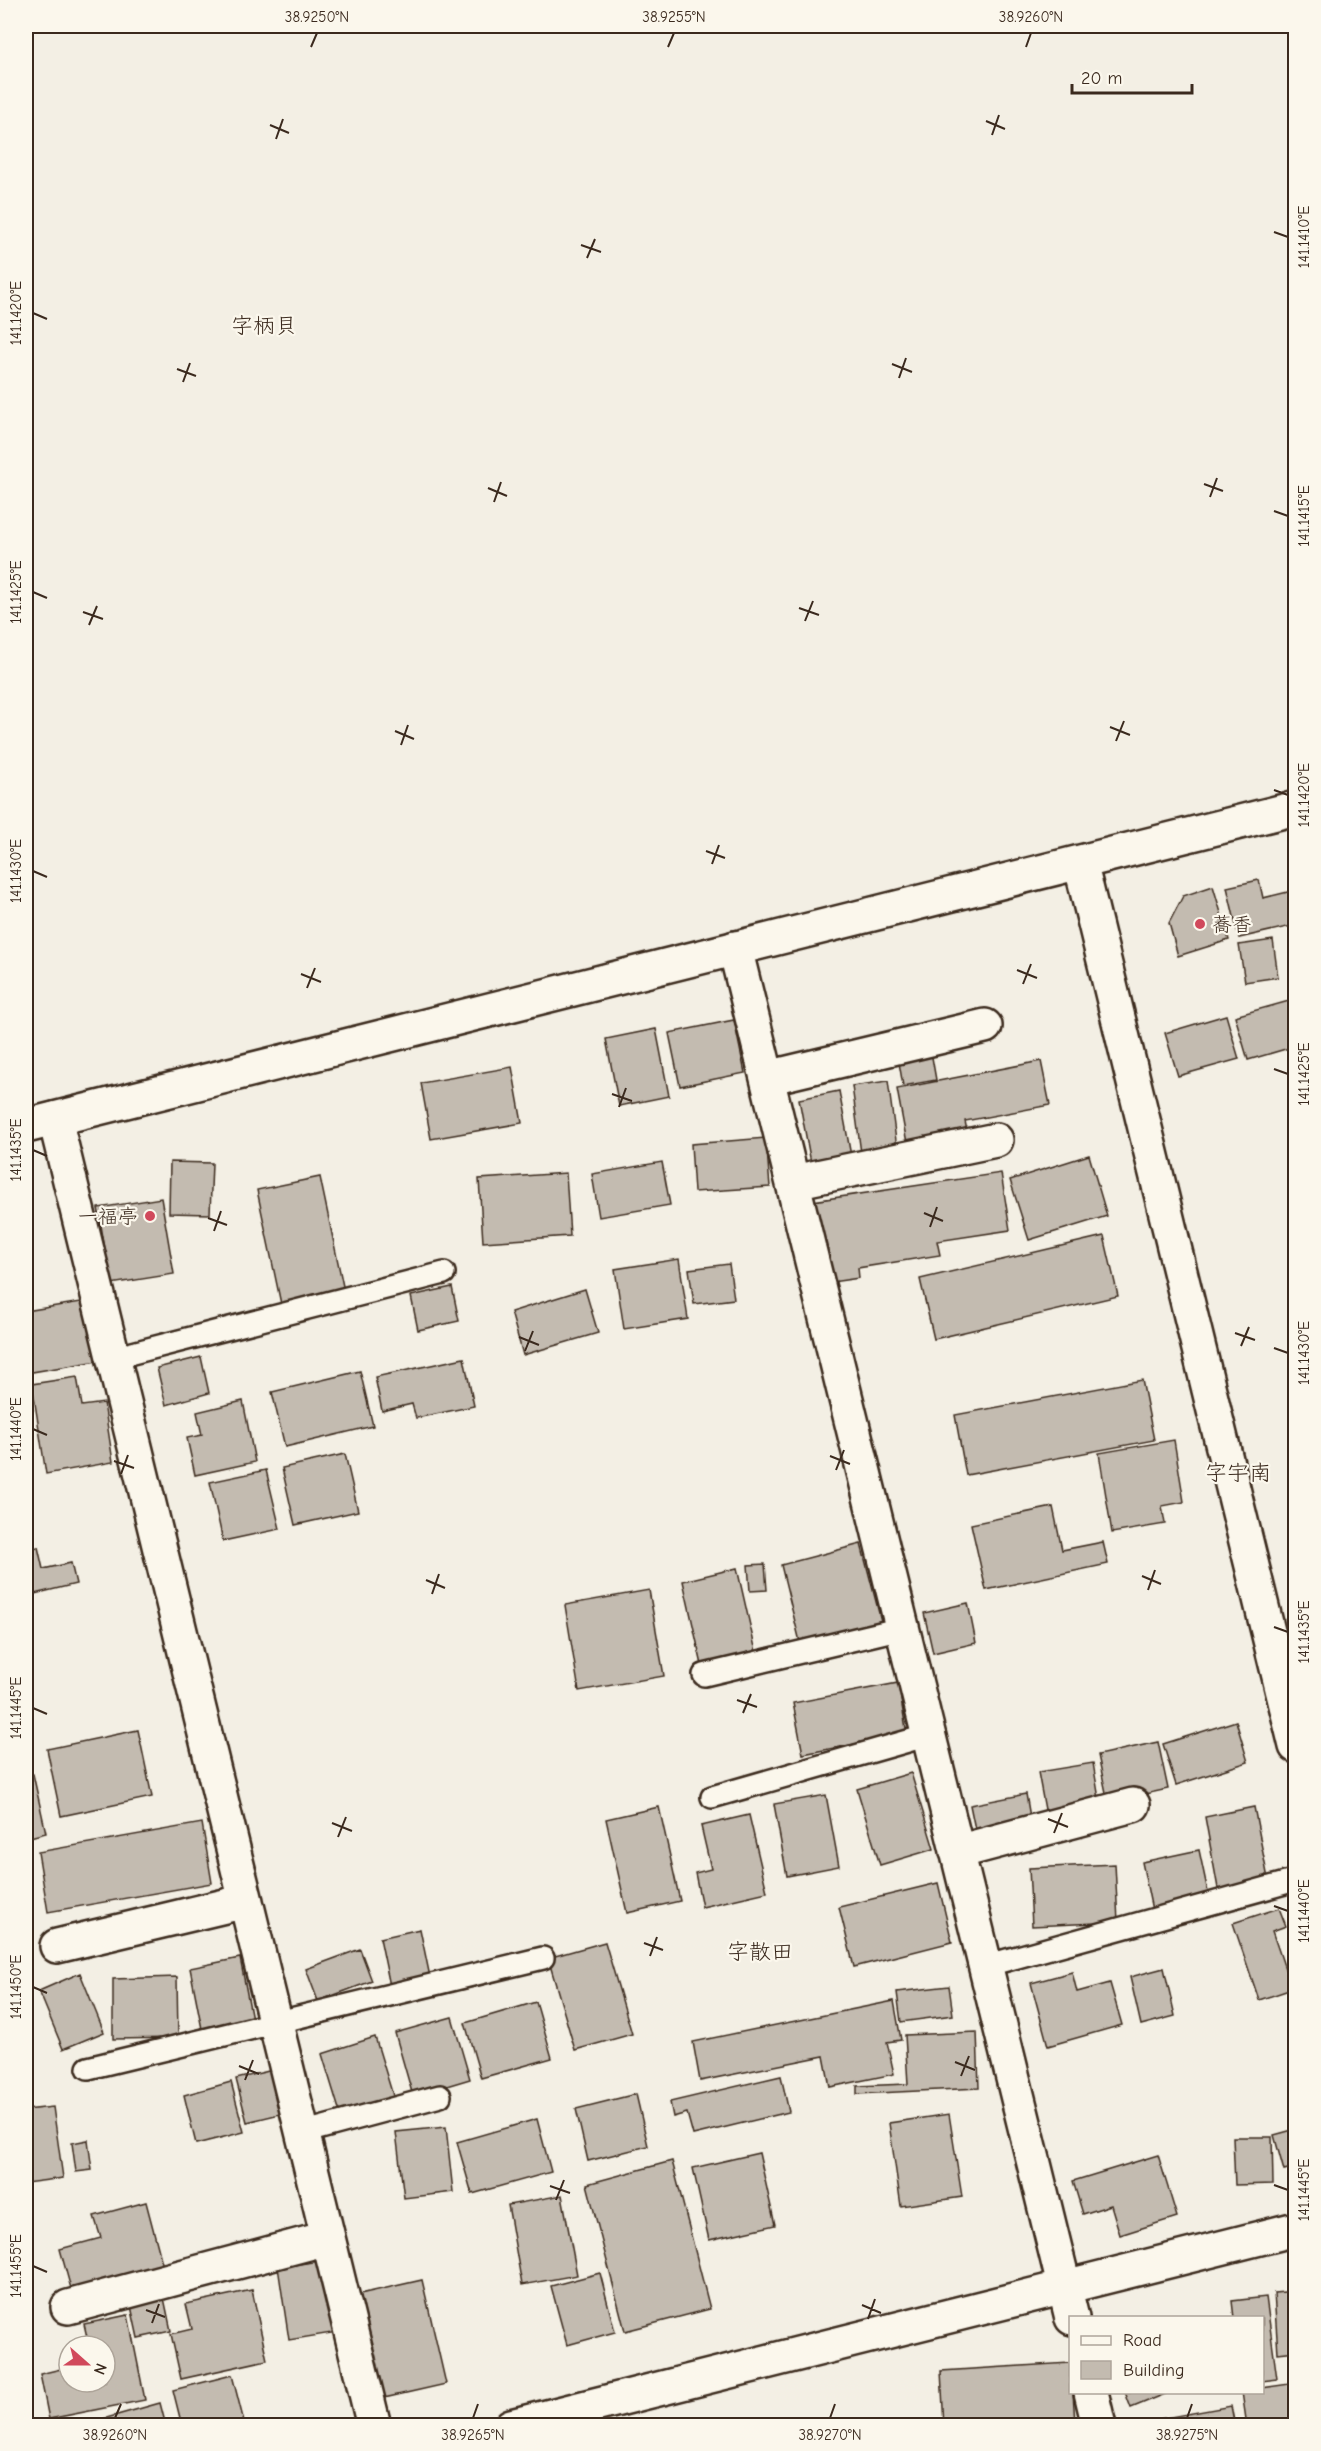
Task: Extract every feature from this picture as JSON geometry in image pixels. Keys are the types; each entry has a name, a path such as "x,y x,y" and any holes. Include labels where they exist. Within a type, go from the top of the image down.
{"street":[{"path":"374,2426 113,1358 40,1122 1296,808"},
{"path":"1080,862 1296,1746"},
{"path":"735,948 1072,2316"},
{"path":"767,1078 985,1026"},
{"path":"793,1182 996,1140"},
{"path":"957,1852 1133,1805"},
{"path":"57,1946 246,1901"},
{"path":"511,2426 1296,2229"},
{"path":"68,2307 327,2238"},
{"path":"1091,2394 1099,2426"}],"lane":[{"path":"113,1358 444,1273"},
{"path":"704,1675 902,1628"},
{"path":"712,1797 929,1735"},
{"path":"985,1966 1296,1880"},
{"path":"88,2068 543,1958"},
{"path":"302,2133 440,2096"}],"building":[{"path":"1259,880 1263,898 1296,890 1296,925 1239,938 1227,887"},
{"path":"1213,886 1229,940 1178,956 1169,923 1183,896"},
{"path":"1273,940 1278,977 1245,982 1239,945"},
{"path":"1296,999 1296,1046 1248,1060 1235,1016"},
{"path":"1226,1015 1239,1059 1178,1076 1165,1033"},
{"path":"734,1020 745,1073 680,1086 669,1033"},
{"path":"656,1029 669,1096 619,1106 606,1039"},
{"path":"930,1046 936,1080 903,1086 897,1051"},
{"path":"1041,1061 1050,1105 965,1121 967,1131 907,1143 897,1089"},
{"path":"512,1067 522,1123 431,1139 421,1083"},
{"path":"888,1081 897,1148 861,1153 852,1086"},
{"path":"839,1091 851,1156 811,1163 799,1099"},
{"path":"766,1138 770,1187 694,1192 691,1144"},
{"path":"1089,1155 1107,1216 1029,1240 1010,1180"},
{"path":"170,1162 212,1163 210,1214 169,1213"},
{"path":"662,1162 670,1205 599,1217 592,1174"},
{"path":"566,1173 570,1236 483,1242 479,1179"},
{"path":"1001,1173 1010,1230 937,1241 940,1255 858,1268 859,1278 825,1283 813,1201"},
{"path":"320,1177 344,1291 281,1304 257,1190"},
{"path":"161,1198 174,1274 111,1284 98,1208"},
{"path":"1104,1236 1118,1296 934,1339 920,1279"},
{"path":"679,1259 688,1319 624,1329 615,1269"},
{"path":"729,1264 734,1299 694,1304 689,1269"},
{"path":"452,1287 459,1321 418,1330 411,1296"},
{"path":"585,1289 598,1333 523,1355 511,1312"},
{"path":"87,1301 98,1361 26,1373 26,1311"},
{"path":"201,1357 209,1393 166,1405 157,1368"},
{"path":"464,1358 474,1406 416,1418 412,1404 382,1411 375,1377"},
{"path":"360,1371 373,1426 285,1447 272,1392"},
{"path":"77,1377 82,1406 104,1403 113,1462 46,1474 32,1384"},
{"path":"1142,1380 1154,1440 966,1475 955,1415"},
{"path":"26,1389 33,1410 26,1413"},
{"path":"243,1401 255,1462 195,1475 187,1438 202,1435 197,1412"},
{"path":"1174,1440 1184,1502 1162,1506 1165,1524 1112,1533 1099,1453"},
{"path":"345,1454 358,1511 295,1525 282,1468"},
{"path":"266,1470 280,1529 223,1541 210,1482"},
{"path":"1053,1507 1062,1550 1103,1542 1108,1564 986,1590 971,1524"},
{"path":"861,1544 881,1621 800,1642 781,1565"},
{"path":"38,1547 43,1569 71,1563 76,1584 26,1596 26,1550"},
{"path":"765,1564 767,1590 750,1591 748,1565"},
{"path":"737,1568 756,1652 702,1665 683,1581"},
{"path":"649,1590 664,1676 579,1691 565,1605"},
{"path":"968,1603 976,1643 933,1653 924,1613"},
{"path":"898,1683 907,1734 803,1754 793,1703"},
{"path":"1236,1721 1248,1762 1176,1785 1163,1744"},
{"path":"138,1730 152,1797 61,1816 47,1749"},
{"path":"1158,1742 1168,1789 1108,1802 1098,1755"},
{"path":"1093,1763 1100,1805 1046,1815 1038,1772"},
{"path":"911,1773 934,1849 880,1865 857,1789"},
{"path":"33,1774 46,1833 26,1838 26,1775"},
{"path":"1026,1794 1031,1823 976,1834 970,1805"},
{"path":"826,1795 839,1866 787,1876 774,1804"},
{"path":"659,1807 680,1901 627,1913 606,1819"},
{"path":"1254,1807 1269,1884 1219,1894 1205,1817"},
{"path":"749,1815 767,1892 702,1907 695,1873 711,1869 701,1826"},
{"path":"202,1823 212,1883 48,1912 38,1852"},
{"path":"1199,1850 1209,1897 1152,1910 1142,1862"},
{"path":"1115,1864 1118,1922 1032,1926 1029,1868"},
{"path":"938,1883 952,1942 854,1967 839,1907"},
{"path":"1279,1908 1286,1926 1272,1931 1292,1989 1259,2000 1233,1923"},
{"path":"420,1929 430,1977 390,1986 380,1938"},
{"path":"605,1942 632,2034 575,2050 548,1958"},
{"path":"360,1949 372,1981 318,2001 306,1969"},
{"path":"240,1958 253,2024 203,2034 190,1968"},
{"path":"1164,1968 1175,2016 1141,2025 1130,1977"},
{"path":"1072,1972 1077,1992 1110,1983 1122,2025 1048,2046 1031,1983"},
{"path":"80,1973 104,2032 63,2049 39,1991"},
{"path":"177,1977 178,2038 113,2039 113,1979"},
{"path":"949,1986 953,2015 901,2022 897,1992"},
{"path":"894,2001 901,2040 887,2042 894,2074 830,2087 824,2056 700,2081 693,2042"},
{"path":"536,2002 552,2058 481,2078 465,2023"},
{"path":"452,2017 470,2079 413,2096 395,2033"},
{"path":"977,2032 979,2088 857,2094 857,2086 908,2084 905,2035"},
{"path":"375,2037 394,2099 341,2116 322,2054"},
{"path":"273,2070 284,2113 247,2122 236,2079"},
{"path":"781,2076 789,2112 693,2135 687,2113 673,2117 670,2102"},
{"path":"231,2082 244,2132 196,2144 184,2095"},
{"path":"636,2094 648,2146 588,2161 576,2109"},
{"path":"53,2107 63,2178 26,2183 26,2110"},
{"path":"949,2114 962,2197 901,2206 889,2123"},
{"path":"537,2119 551,2172 472,2194 457,2142"},
{"path":"446,2127 453,2192 404,2198 396,2132"},
{"path":"1296,2129 1296,2168 1284,2171 1274,2135"},
{"path":"1233,2137 1272,2137 1273,2184 1235,2185"},
{"path":"88,2140 92,2170 76,2172 72,2143"},
{"path":"759,2153 775,2225 709,2240 693,2168"},
{"path":"1158,2155 1177,2217 1120,2235 1111,2205 1083,2214 1073,2181"},
{"path":"672,2161 710,2309 625,2331 587,2184"},
{"path":"562,2195 577,2275 522,2285 508,2205"},
{"path":"146,2202 166,2278 75,2303 60,2249 101,2238 94,2216"},
{"path":"328,2260 338,2332 289,2340 278,2267"},
{"path":"600,2273 615,2332 567,2345 551,2286"},
{"path":"422,2280 446,2384 384,2398 360,2294"},
{"path":"252,2290 267,2360 181,2379 171,2334 192,2329 186,2304"},
{"path":"1296,2291 1296,2351 1278,2353 1274,2293"},
{"path":"1266,2297 1277,2379 1264,2381 1264,2316 1234,2316 1232,2301"},
{"path":"164,2298 171,2331 138,2338 131,2306"},
{"path":"128,2315 145,2400 49,2419 40,2374 57,2370 57,2394 117,2394 117,2334 86,2334 84,2324"},
{"path":"1069,2363 1069,2394 1073,2394 1075,2424 944,2426 941,2371"},
{"path":"232,2375 245,2426 182,2426 173,2390"},
{"path":"1296,2383 1296,2426 1247,2426 1242,2394 1264,2394 1264,2388"},
{"path":"1126,2394 1165,2394 1131,2408"},
{"path":"160,2403 166,2426 78,2426"},
{"path":"1231,2406 1235,2426 1161,2426 1159,2419"}],"place":[{"name":"蕎香","path":"1200,924"},
{"name":"一福亭","path":"150,1216"}],"district":[{"name":"字柄貝","path":"264,325"},
{"name":"字宇南","path":"1238,1472"},
{"name":"字散田","path":"760,1951"}]}
